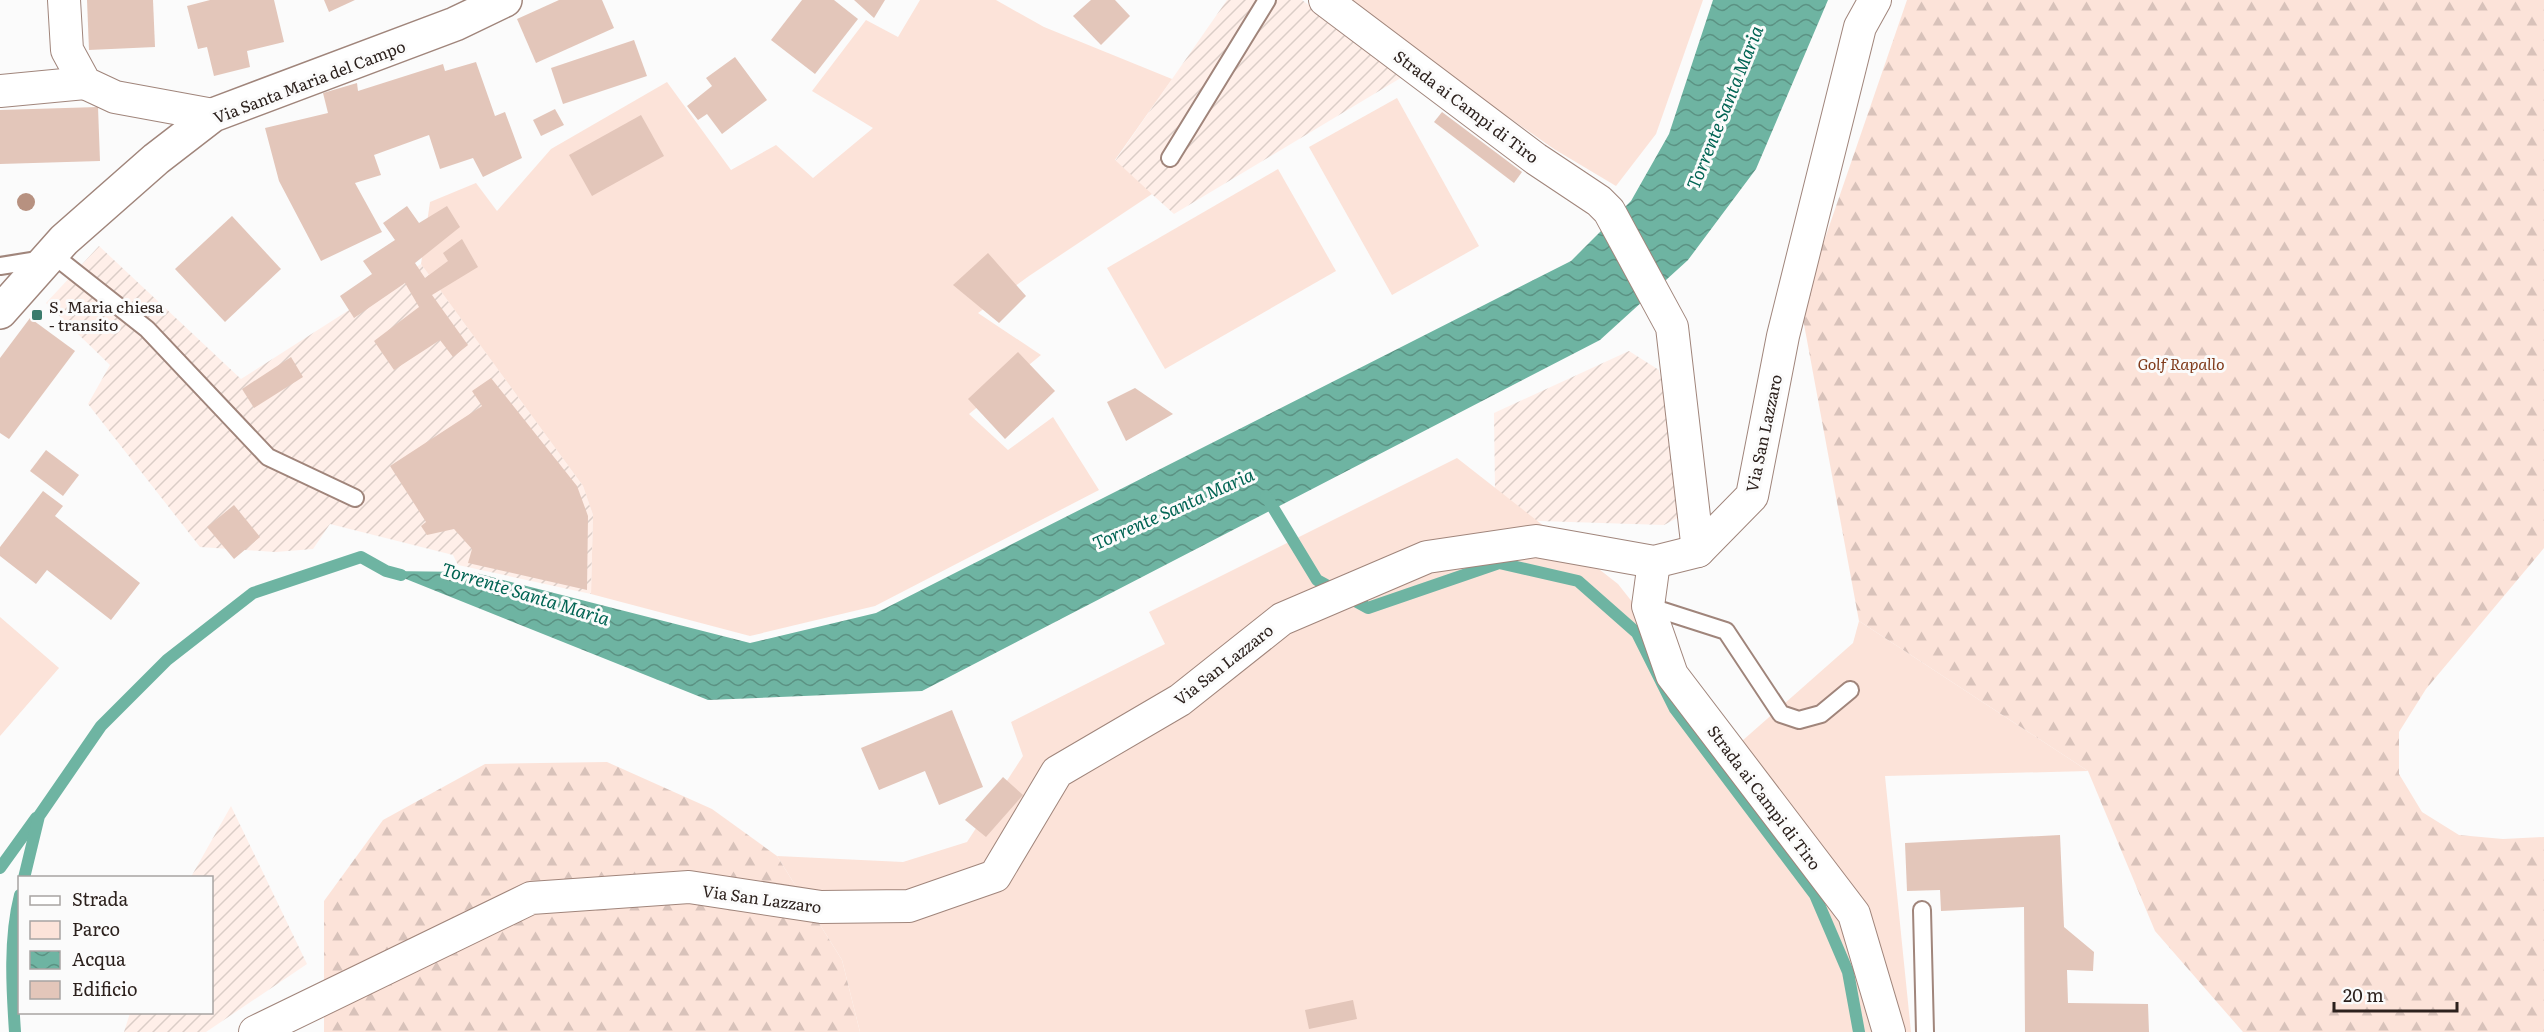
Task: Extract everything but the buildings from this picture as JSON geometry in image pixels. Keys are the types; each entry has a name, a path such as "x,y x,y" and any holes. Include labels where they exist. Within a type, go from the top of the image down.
{"street":[{"path":"64,0 67,50 85,83"},
{"name":"Via Santa Maria del Campo","path":"0,312 64,240 156,159 213,115 454,24 505,0"},
{"name":"Strada ai Campi di Tiro","path":"1325,0 1536,159 1599,201 1609,211 1672,327 1698,551"},
{"name":"Via San Lazzaro","path":"255,1032 531,898 689,887 821,907 909,906 995,876 1057,772 1180,700 1282,619 1427,557 1536,541 1654,562 1698,551 1752,496 1786,324 1860,27 1875,0"},
{"path":"0,91 85,83 115,97 213,115"},
{"name":"Strada ai Campi di Tiro","path":"1654,562 1648,606 1672,675 1854,914 1889,1032"}],"lane":[{"path":"1170,158 1267,0"},
{"path":"0,266 50,256 147,329 268,457 354,498"},
{"path":"1648,606 1726,631 1781,714 1799,720 1821,714 1850,690"},
{"path":"1922,910 1925,1032"}],"shaded area":[{"path":"1227,0 1302,0 1404,76 1174,214 1115,161"},
{"path":"99,246 241,379 421,264 583,486 593,515 591,594 458,565 453,555 330,524 313,549 275,552 200,547 88,404 110,365 46,303"},
{"path":"1629,351 1659,370 1684,500 1679,517 1664,525 1512,520 1495,492 1494,413"},
{"path":"231,806 307,964 206,1032 124,1032 130,1014 213,1014 213,876 192,876"}],"green space":[{"path":"920,0 996,0 1044,27 1172,79 1115,160 1152,194 978,313 1041,355 969,414 1008,450 1053,417 1099,490 875,606 750,636 591,594 593,515 583,486 421,264 430,202 476,183 497,211 551,149 667,82 731,170 776,145 813,178 873,128 812,91 866,20 898,37"},
{"path":"1345,0 1703,0 1656,134 1616,186 1554,149 1363,16"},
{"name":"Golf Rapallo","path":"1907,0 2544,0 2544,548 2426,689 2399,732 2399,774 2422,812 2459,835 2503,839 2544,837 2544,1032 2243,1032 2155,931 2088,771 1859,621 1801,308"},
{"path":"1397,98 1479,246 1392,295 1309,147"},
{"path":"1278,169 1336,271 1165,369 1107,268"},
{"path":"1457,458 1618,584 1742,741 1853,643 1859,621 2088,771 1885,776 1911,1032 860,1032 842,960 777,856 903,862 967,842 1023,756 1011,722 1165,644 1149,612"},
{"path":"0,617 59,668 0,736"},
{"path":"607,762 712,809 777,856 842,960 860,1032 324,1032 324,901 383,820 485,764"}],"water":[{"name":"Torrente Santa Maria","path":"1713,0 1828,0 1756,169 1688,260 1600,340 922,691 708,700 386,571 472,572 750,643 876,613 1571,261 1631,201 1669,134"}],"waterway":[{"path":"1266,496 1317,580 1368,608 1499,563 1578,581 1637,633 1675,709 1815,895 1848,972 1859,1032"},
{"path":"24,876 39,816 101,726 167,660 253,593 361,557 386,571 401,575"},
{"path":"0,868 36,818"},
{"path":"15,1032 12,981 14,928 18,906"}],"place":[{"name":"S. Maria chiesa - transito","path":"37,315"}]}
